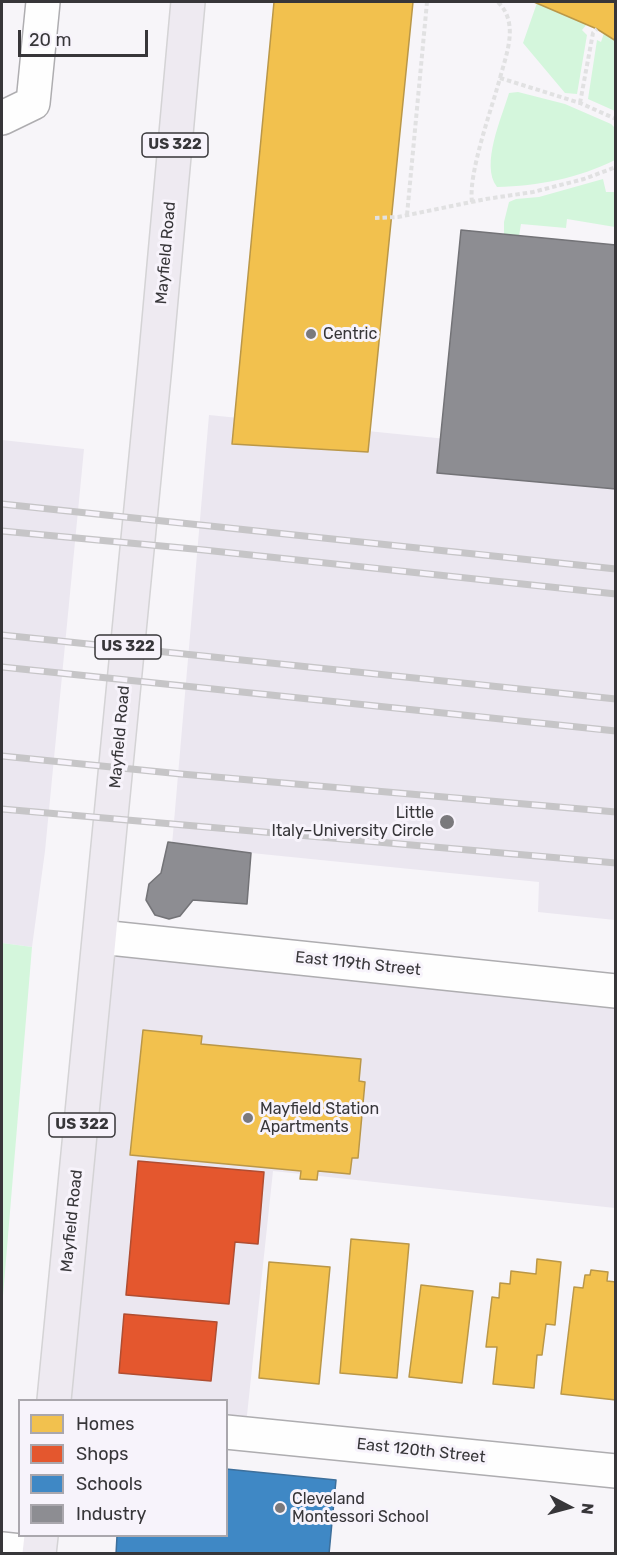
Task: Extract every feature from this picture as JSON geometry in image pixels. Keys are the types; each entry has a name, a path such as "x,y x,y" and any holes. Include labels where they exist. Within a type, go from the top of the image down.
{"main road":[{"name":"Mayfield Road","path":"54,1399 188,2"},
{"path":"39,1553 41,1537"}],"street":[{"path":"2,118 33,103 43,2"},
{"name":"East 119th Street","path":"100,937 615,991"},
{"name":"East 120th Street","path":"228,1432 615,1471"},
{"path":"2,1549 39,1553"}],"path":[{"path":"407,215 428,2"},
{"path":"472,202 474,172 511,39 510,23 503,7 498,2"},
{"path":"580,103 593,33 597,29"},
{"path":"500,78 580,103 615,119"},
{"path":"375,218 407,215 533,192 584,179 615,167"}],"shaded area":[{"path":"209,415 615,456 615,920 538,912 539,882 172,845"},
{"path":"2,440 84,449 45,851 32,947 2,943"},
{"path":"100,937 615,991 615,1208 273,1171 245,1434 228,1432 228,1399 54,1399"}],"green space":[{"path":"537,3 587,24 582,30 587,35 577,94 565,93 523,43"},
{"path":"604,33 615,41 615,111 588,99 597,40 601,42"},
{"path":"518,92 565,104 611,124 615,128 615,160 587,172 558,180 497,187 492,178 491,154 509,93"},
{"path":"603,179 606,192 615,192 615,227 567,219 566,228 521,224 519,236 504,235 504,222 509,202 516,199 539,197"},
{"path":"2,943 32,947 2,1308"}],"building: Homes":[{"name":"Centric","path":"274,2 413,2 368,452 232,444"},
{"path":"534,2 616,2 616,41 597,29"},
{"name":"Mayfield Station Apartments","path":"143,1030 202,1036 201,1044 361,1059 359,1081 365,1082 358,1158 352,1158 350,1174 318,1171 317,1180 300,1179 301,1171 130,1155"},
{"path":"351,1239 409,1244 397,1378 340,1373"},
{"path":"537,1259 561,1262 555,1325 546,1324 542,1355 537,1355 534,1388 493,1384 497,1347 486,1347 492,1297 499,1298 500,1283 510,1284 511,1271 536,1274"},
{"path":"269,1262 330,1267 319,1384 259,1378"},
{"path":"591,1270 608,1272 607,1281 616,1282 616,1400 561,1394 574,1287 583,1288 585,1275 590,1275"},
{"path":"421,1285 473,1291 462,1383 409,1377"}],"building: Shops":[{"path":"138,1161 264,1172 258,1244 235,1242 229,1304 126,1295"},
{"path":"124,1314 217,1322 211,1381 119,1373"}],"building: Schools":[{"name":"Cleveland Montessori School","path":"228,1469 336,1480 329,1554 116,1554 117,1537 228,1537"}],"building: Industry":[{"path":"461,230 616,245 616,489 437,473"},
{"path":"168,842 251,853 247,904 193,900 180,916 169,919 155,915 146,900 149,884 161,873"}],"railway":[{"path":"2,504 616,569"},
{"path":"2,531 616,594"},
{"path":"2,635 616,699"},
{"path":"2,667 616,731"},
{"path":"2,756 616,812"},
{"path":"2,809 616,863"}],"place":[{"name":"Centric","path":"311,334"},
{"name":"Little Italy–University Circle","path":"447,822"},
{"name":"Mayfield Station Apartments","path":"248,1118"},
{"name":"Cleveland Montessori School","path":"280,1508"}]}
